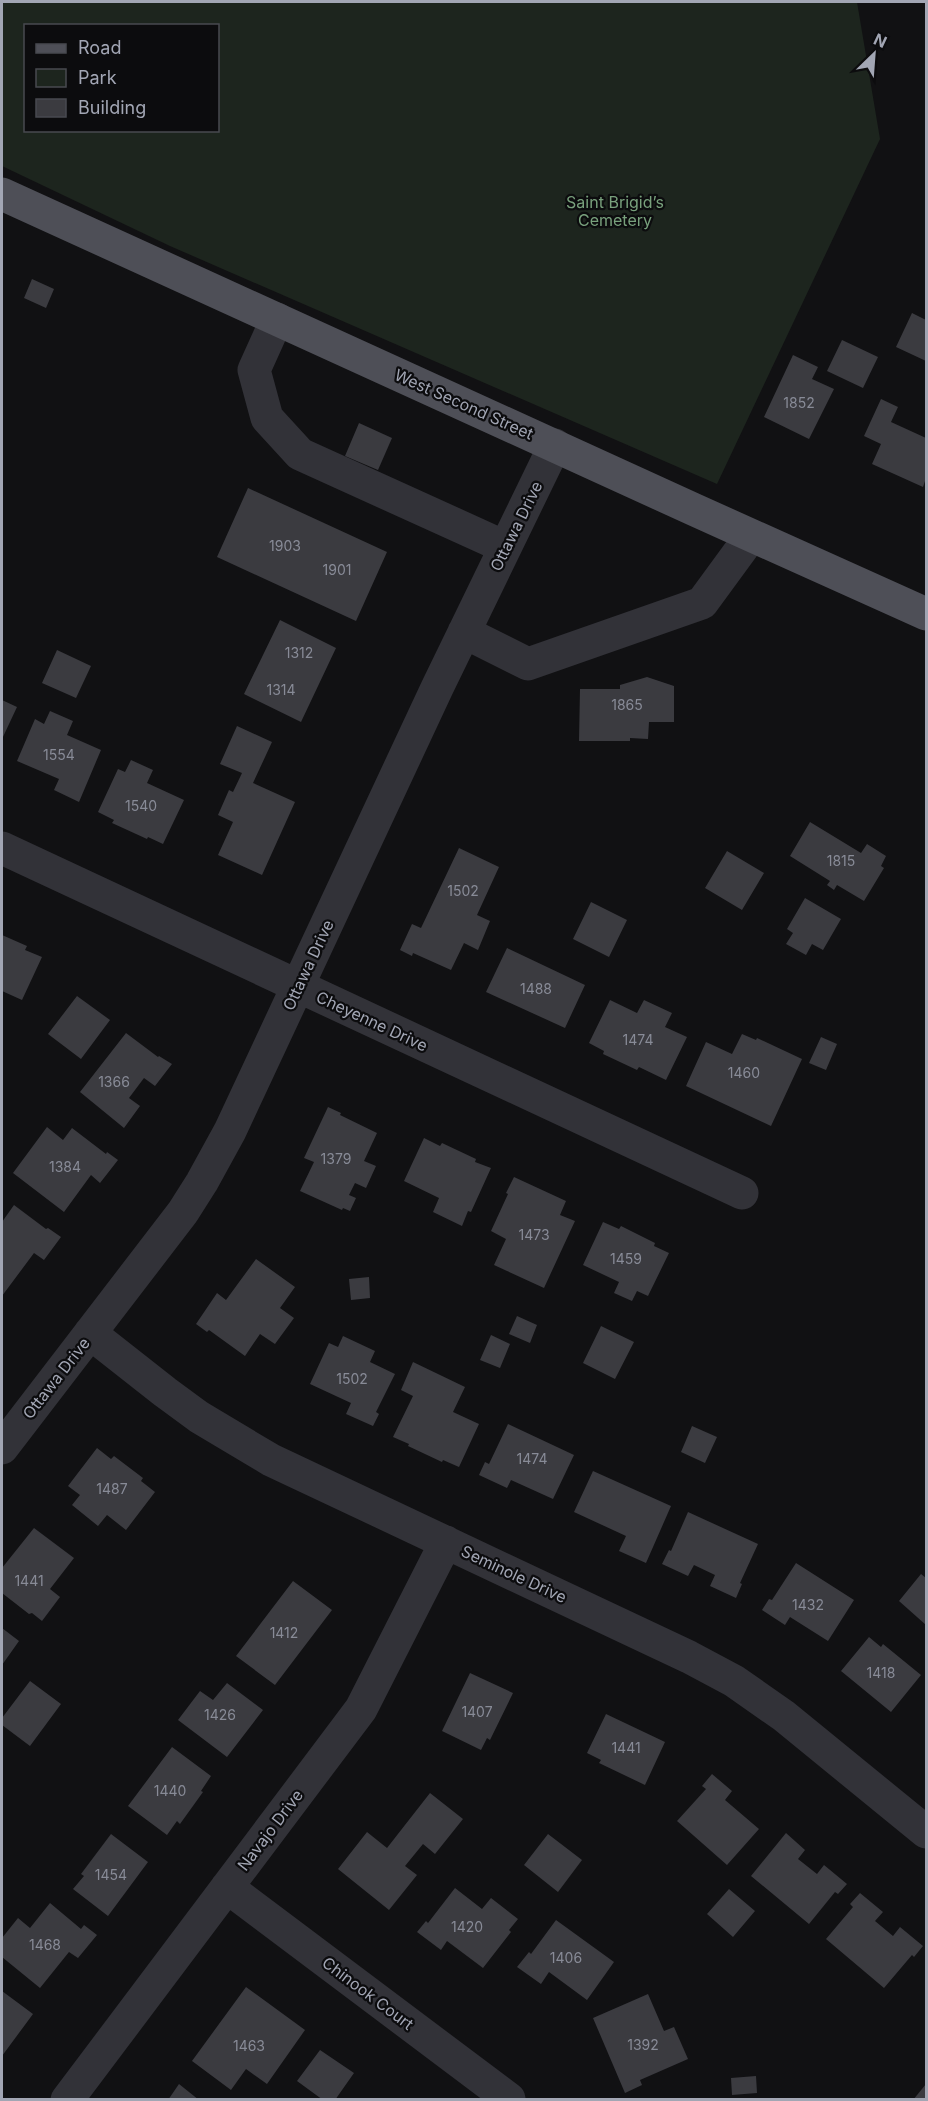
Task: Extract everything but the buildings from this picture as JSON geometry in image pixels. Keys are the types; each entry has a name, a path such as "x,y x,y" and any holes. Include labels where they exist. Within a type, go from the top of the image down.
{"main road":[{"name":"West Second Street","path":"2,194 927,614"}],"street":[{"path":"277,319 254,370 267,418 300,454 505,548"},
{"name":"Ottawa Drive","path":"2,1448 183,1212 202,1182 230,1131 464,632 555,445"},
{"path":"464,632 528,664 702,603 751,536"},
{"name":"Cheyenne Drive","path":"2,849 742,1193"},
{"name":"Seminole Drive","path":"90,1333 199,1417 271,1460 689,1657 734,1681 784,1716 924,1824"},
{"name":"Navajo Drive","path":"67,2100 361,1709 446,1542"},
{"name":"Chinook Court","path":"227,1887 509,2098"}],"green space":[{"name":"Saint Brigid’s Cemetery","path":"2,2 857,2 880,139 717,484 170,246 2,166"}]}
